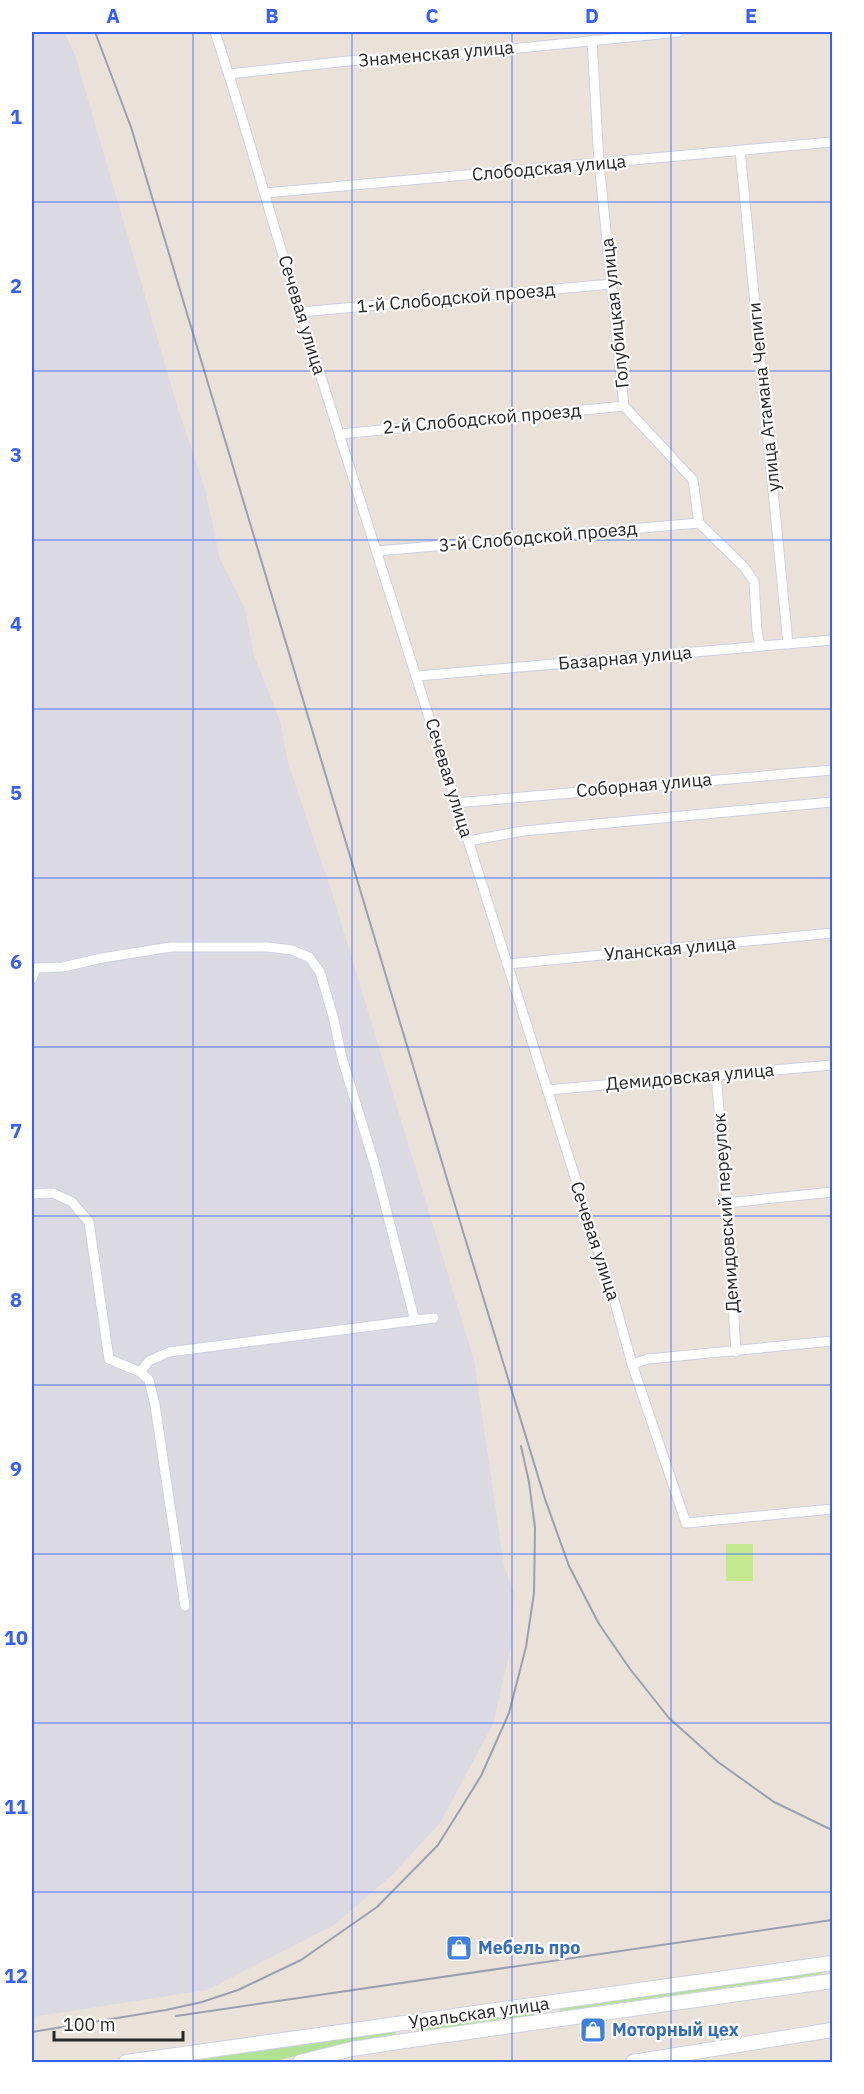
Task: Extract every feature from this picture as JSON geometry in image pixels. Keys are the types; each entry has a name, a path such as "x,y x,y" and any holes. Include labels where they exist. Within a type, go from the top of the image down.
{"main road":[{"name":"Уральская улица","path":"126,2062 832,1963"},
{"name":"Уральская улица","path":"300,2062 352,2049 404,2041 832,1981"},
{"path":"401,2024 404,2041"},
{"path":"633,2062 832,2030"}],"street":[{"name":"Сечевая улица","path":"215,32 300,312 417,676 632,1364 686,1523 832,1509"},
{"name":"Знаменская улица","path":"229,74 348,61 462,54 679,32"},
{"name":"Голубицкая улица","path":"592,40 599,163 624,406 693,480 699,523"},
{"name":"Слободская улица","path":"265,193 832,142"},
{"name":"улица Атамана Чепиги","path":"740,150 788,644"},
{"name":"1-й Слободской проезд","path":"300,312 612,284"},
{"name":"2-й Слободской проезд","path":"340,434 624,406"},
{"name":"3-й Слободской проезд","path":"377,551 699,523"},
{"path":"699,523 745,568 754,582 760,646"},
{"name":"Базарная улица","path":"417,676 832,640"},
{"name":"Соборная улица","path":"455,803 832,770"},
{"path":"468,841 523,831 832,802"},
{"name":"Уланская улица","path":"507,964 832,933"},
{"path":"32,979 36,968 63,967 171,947 268,947 292,950 309,957 320,972 333,1016 342,1058 375,1166 415,1321"},
{"name":"Демидовская улица","path":"547,1090 832,1065"},
{"name":"Демидовский переулок","path":"716,1075 736,1352"},
{"path":"727,1203 832,1192"},
{"path":"32,1194 53,1193 72,1202 89,1222 109,1359 140,1372 149,1380 155,1405 185,1606"},
{"path":"140,1372 149,1361 169,1353 434,1318"},
{"path":"632,1364 648,1359 832,1341"}],"shaded area":[{"path":"32,32 64,32 75,55 178,409 205,489 220,559 245,609 254,655 280,721 288,763 332,893 474,1360 504,1566 514,1593 511,1646 493,1724 440,1823 392,1875 334,1925 207,1990 32,2017"}],"green space":[{"path":"726,1544 753,1544 753,1581 726,1581"},
{"path":"823,1971 822,1974 561,2011 559,2008"},
{"path":"533,2008 534,2015 419,2031 416,2027"},
{"path":"398,2029 395,2034 336,2045 273,2062 191,2062 189,2057"}],"railway":[{"path":"95,32 131,127 450,1189 545,1499 569,1566 599,1624 630,1669 669,1718 718,1762 774,1802 832,1830"},
{"path":"32,2032 166,2010 202,2002 238,1990 301,1960 377,1907 438,1845 481,1776 509,1713 526,1647 534,1593 535,1528 529,1482 521,1446"},
{"path":"176,2016 832,1920"}],"place":[{"name":"Мебель про","path":"459,1948"},
{"name":"Моторный цех","path":"593,2030"}]}
